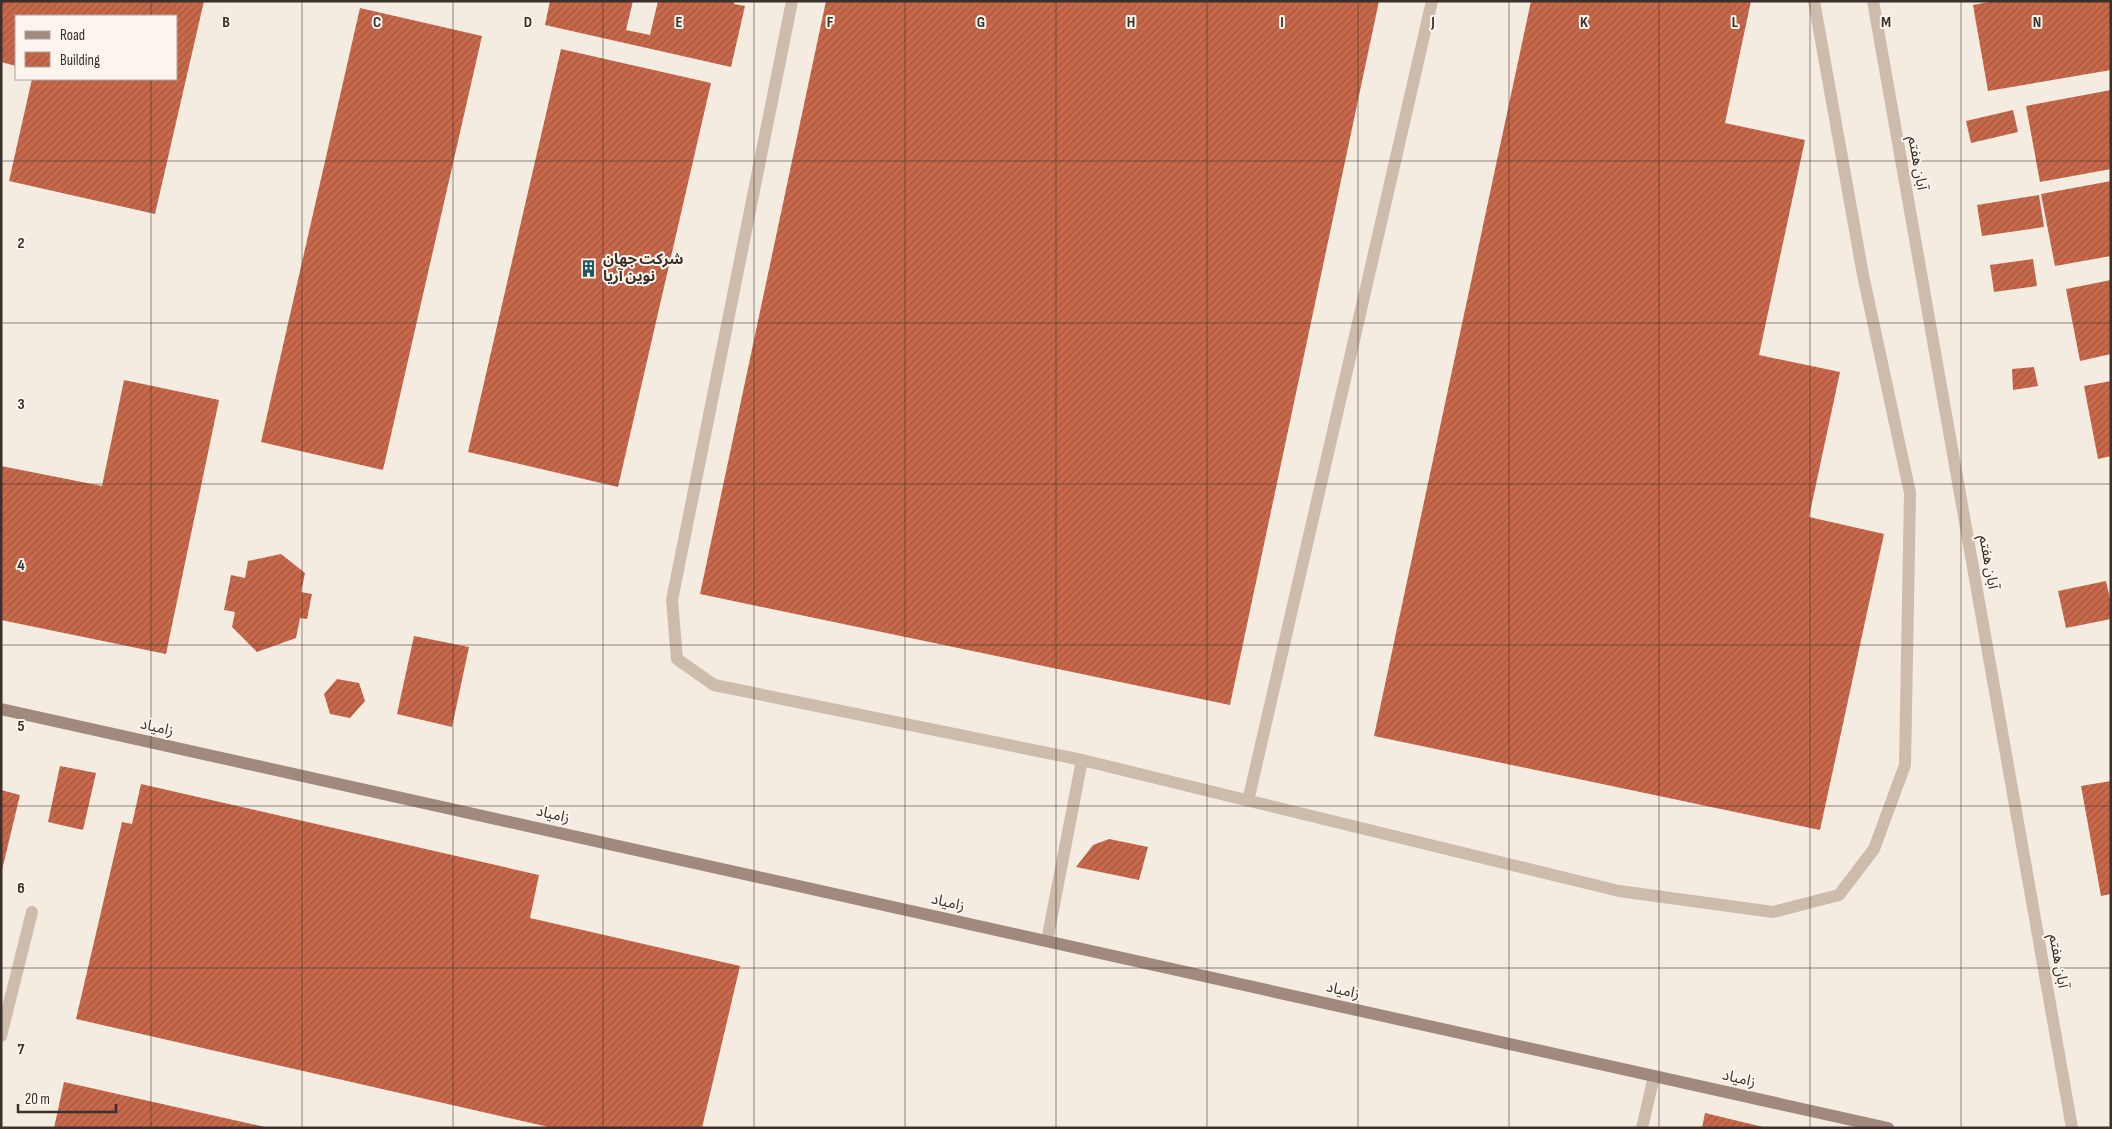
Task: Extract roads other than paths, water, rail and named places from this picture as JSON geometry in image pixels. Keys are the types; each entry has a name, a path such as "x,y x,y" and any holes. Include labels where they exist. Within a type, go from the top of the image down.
{"street":[{"path":"792,1 672,600 677,659 714,685 1082,760 1619,891 1773,912 1839,895 1874,849 1905,765 1910,494 1862,265 1814,1"},
{"path":"1248,801 1432,1"},
{"name":"آبان هفتم","path":"1873,1 2072,1128"},
{"name":"زامیاد","path":"1,709 1888,1128"},
{"path":"1047,941 1082,760"},
{"path":"1,1036 32,912"},
{"path":"1642,1128 1654,1076"}],"place":[{"name":"شرکت جهان نوین آریا","path":"589,268"}]}
